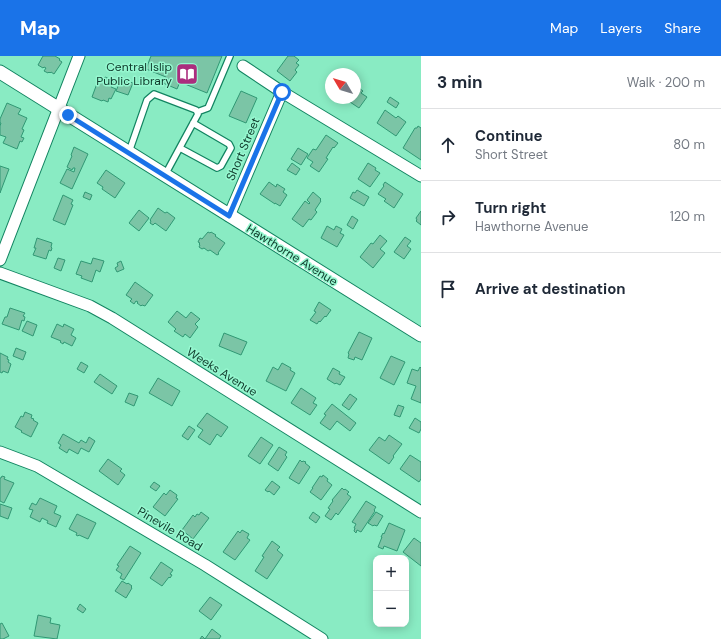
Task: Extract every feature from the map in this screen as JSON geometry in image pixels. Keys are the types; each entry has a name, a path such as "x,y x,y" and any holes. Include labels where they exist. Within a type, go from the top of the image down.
{"street":[{"path":"0,260 79,56"},
{"path":"243,66 282,92 421,176"},
{"name":"Hawthorne Avenue","path":"0,72 421,335"},
{"name":"Short Street","path":"229,216 282,92"},
{"name":"Weeks Avenue","path":"0,273 90,306 112,318 421,512"},
{"name":"Pinevile Road","path":"0,452 37,466 205,565 322,639"}],"lane":[{"path":"197,112 208,108 230,56"},
{"path":"129,153 147,100 154,94 196,110 197,112"},
{"path":"165,176 198,114 197,112"},
{"path":"180,148 217,168 221,166 231,148 229,144 193,123"}],"building":[{"path":"43,56 55,56 62,62 54,74 44,71 46,68 38,65"},
{"path":"151,56 222,56 207,93 180,82 177,89 163,83 166,77 146,69"},
{"path":"288,56 294,56 299,60 296,63 299,65 295,70 297,72 290,81 277,71"},
{"path":"105,77 114,81 111,87 116,89 111,99 109,98 108,102 92,97 99,78 103,80"},
{"path":"121,79 133,83 128,95 116,91"},
{"path":"241,91 257,98 246,123 229,116"},
{"path":"361,93 367,97 359,108 353,104 361,104"},
{"path":"390,97 399,103 396,108 387,102"},
{"path":"7,103 21,109 18,114 27,118 22,129 24,130 21,137 24,138 22,142 20,141 17,149 3,143 6,137 0,135 0,119"},
{"path":"385,110 396,118 398,116 406,122 396,136 377,123"},
{"path":"418,126 421,128 421,160 403,148 415,128"},
{"path":"326,135 338,143 334,148 333,147 326,158 328,159 319,172 310,166 313,162 307,158 313,149 316,150"},
{"path":"74,147 88,154 72,189 60,183 67,169 74,172 75,168 72,170 67,167"},
{"path":"298,148 308,154 301,165 291,159"},
{"path":"292,163 300,169 296,175 287,170"},
{"path":"368,163 376,168 375,170 380,173 370,187 358,179"},
{"path":"0,166 9,169 0,193"},
{"path":"106,170 125,183 115,198 102,189 103,187 97,183"},
{"path":"269,182 276,187 277,184 285,189 283,192 287,195 280,206 260,194"},
{"path":"385,182 403,194 394,208 384,201 386,199 378,194"},
{"path":"357,190 369,197 364,206 350,198 353,192 355,193"},
{"path":"85,192 92,195 90,200 83,197"},
{"path":"313,192 321,199 321,201 315,210 317,212 303,227 292,219 305,201 309,204 310,203 307,200"},
{"path":"63,195 73,200 71,204 73,205 65,225 53,220"},
{"path":"158,208 175,218 166,231 155,223 153,225 150,223 150,220"},
{"path":"139,210 149,218 139,231 129,223"},
{"path":"421,211 421,225 416,221 416,218"},
{"path":"352,216 358,220 353,229 347,225"},
{"path":"327,226 334,230 336,226 342,229 340,233 344,235 337,247 321,238"},
{"path":"208,232 216,235 215,236 225,243 217,255 210,250 208,251 199,247 200,243 198,242 200,238 202,239"},
{"path":"380,235 387,241 380,249 385,253 373,268 360,257 371,243 373,244"},
{"path":"405,237 411,241 407,246 411,249 404,259 394,252"},
{"path":"37,238 52,243 51,251 49,250 46,259 33,255 36,248 34,248"},
{"path":"58,258 65,260 61,271 54,268"},
{"path":"93,258 104,261 100,272 96,270 92,282 81,278 82,276 76,274 81,261 91,264"},
{"path":"121,261 124,269 117,272 115,268 118,266 117,263"},
{"path":"135,282 153,295 145,306 141,306 136,301 134,304 130,301 132,299 126,295"},
{"path":"319,302 331,310 326,317 325,316 317,324 310,320 316,312 314,311"},
{"path":"10,308 25,313 23,316 25,317 24,321 22,320 19,330 2,324 5,317 7,317"},
{"path":"177,311 186,318 191,312 200,319 195,324 198,327 190,338 185,334 183,337 174,331 176,329 168,322"},
{"path":"27,321 37,325 33,336 22,331"},
{"path":"57,324 63,327 64,324 74,329 71,335 76,338 72,346 64,342 63,344 60,342 61,341 51,337"},
{"path":"359,332 372,338 362,360 355,357 354,360 348,358 348,353"},
{"path":"224,333 247,342 241,355 219,346"},
{"path":"16,348 26,352 23,360 13,356"},
{"path":"0,353 8,357 8,362 11,364 8,373 3,371 2,373 0,372"},
{"path":"391,356 405,362 394,385 380,378"},
{"path":"81,362 88,366 84,373 77,369"},
{"path":"282,363 291,368 290,370 295,373 286,391 266,381 273,367 278,370"},
{"path":"420,367 421,403 411,399 416,386 407,383 412,369 418,371"},
{"path":"333,368 345,377 340,385 327,379"},
{"path":"100,374 117,386 112,394 94,382"},
{"path":"158,378 180,391 172,406 149,393"},
{"path":"301,388 316,398 313,403 317,405 310,415 291,403"},
{"path":"129,393 138,396 134,406 125,402"},
{"path":"350,394 357,399 349,410 342,405"},
{"path":"332,404 356,423 350,431 337,421 330,430 320,423 326,415 324,414"},
{"path":"398,405 404,407 400,417 394,415"},
{"path":"25,412 32,415 31,418 38,423 31,437 15,427"},
{"path":"207,413 228,427 221,437 217,434 210,445 198,437 203,430 197,426"},
{"path":"415,418 421,422 421,429 419,433 409,428"},
{"path":"189,426 195,430 188,440 182,436"},
{"path":"63,434 79,443 81,440 86,443 89,437 95,441 89,452 81,448 78,454 69,449 67,453 59,448 61,445 58,443"},
{"path":"389,435 402,444 389,464 369,450 379,437 385,441"},
{"path":"261,437 273,445 260,464 248,456"},
{"path":"279,447 287,452 285,455 287,457 278,471 268,464"},
{"path":"410,455 421,462 421,479 419,482 400,469"},
{"path":"108,459 122,469 120,471 125,475 118,485 99,471"},
{"path":"300,460 302,462 306,462 305,463 310,467 299,484 289,478"},
{"path":"323,475 332,485 321,500 310,492 320,476 322,477"},
{"path":"2,476 5,477 4,479 14,483 4,503 0,501 0,478"},
{"path":"272,481 280,487 274,495 265,490"},
{"path":"154,482 160,486 156,491 150,487"},
{"path":"342,488 349,492 347,494 351,497 338,515 336,513 331,520 325,516 330,509 328,508 333,501 332,500"},
{"path":"170,490 177,495 176,498 178,499 165,516 153,507 164,493 166,495"},
{"path":"40,498 57,506 54,513 61,516 56,527 47,523 48,521 42,518 40,522 30,517 33,510 29,509 32,503 36,505"},
{"path":"366,501 376,507 374,510 375,511 361,532 357,530 356,533 354,528 356,524 352,522"},
{"path":"0,504 12,508 8,519 0,516"},
{"path":"201,512 209,518 193,539 182,530 193,515 195,517"},
{"path":"313,512 320,517 316,523 309,518"},
{"path":"376,512 383,516 377,526 373,526 368,523"},
{"path":"77,514 96,523 88,539 76,535 77,533 69,529"},
{"path":"389,523 405,530 397,551 384,546 383,549 378,547 381,537"},
{"path":"242,530 249,534 247,538 250,540 235,560 223,552 238,531 240,533"},
{"path":"414,538 421,543 421,566 409,557 409,555 403,552"},
{"path":"272,541 280,547 277,550 283,555 267,579 255,571 264,557 262,556"},
{"path":"130,546 141,553 124,580 120,578 122,574 116,570 119,566 117,565"},
{"path":"161,562 173,570 170,574 172,575 170,578 169,577 162,586 150,578"},
{"path":"122,581 132,586 126,598 115,591"},
{"path":"210,597 222,605 211,620 199,611"},
{"path":"80,604 86,609 83,613 77,609"},
{"path":"38,615 51,618 50,623 60,625 57,639 34,636"},
{"path":"2,623 9,636 0,639 0,624"},
{"path":"212,629 221,636 219,639 205,639"}],"place":[{"name":"Central Islip Public Library","path":"187,74"}],"route":[{"path":"68,115 229,216 282,92"}]}
